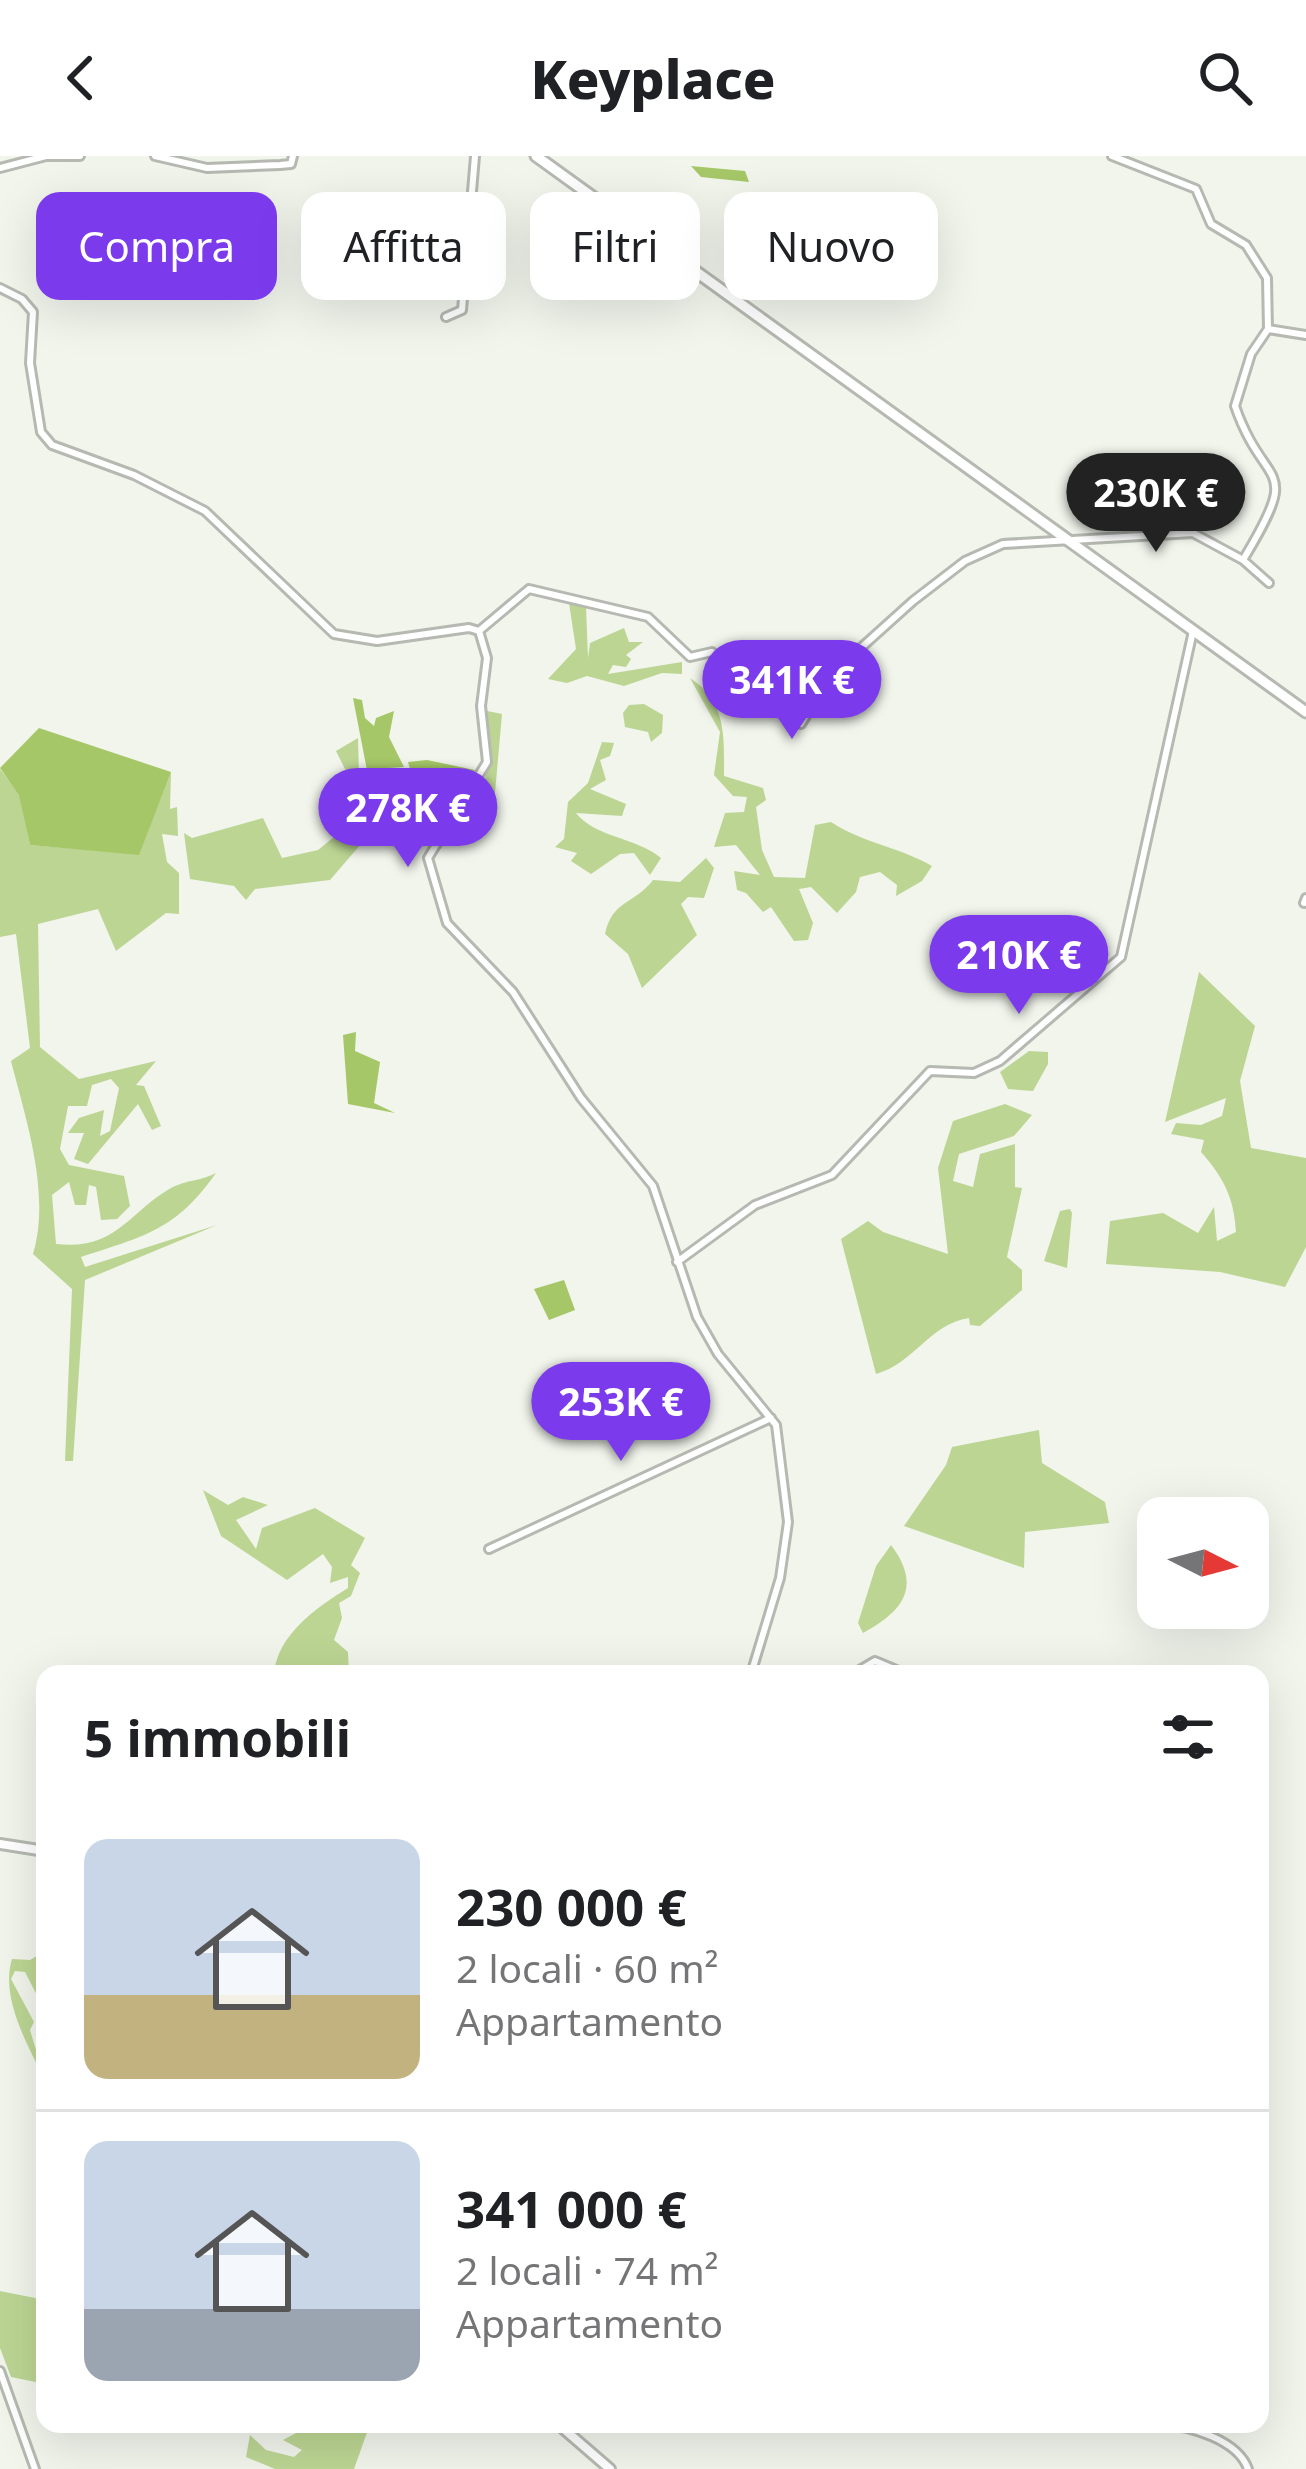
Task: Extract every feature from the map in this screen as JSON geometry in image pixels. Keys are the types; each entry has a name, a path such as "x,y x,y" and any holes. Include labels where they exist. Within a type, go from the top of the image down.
{"main road":[{"path":"536,156 1306,712"}],"street":[{"path":"0,168 46,156 80,156"},
{"path":"155,156 207,168 291,164 292,156"},
{"path":"446,316 462,310 475,156"},
{"path":"1112,156 1196,190 1211,224 1246,245 1268,278 1268,329 1251,354 1234,406 1271,466 1275,508 1243,560"},
{"path":"0,288 22,299 32,312 30,363 41,433 52,445 134,475 205,511 334,634 376,641 469,628 479,631"},
{"path":"1268,329 1306,335"},
{"path":"479,631 529,590 647,617 690,657 712,652 758,697 801,724 833,673 965,561 1003,544 1193,533 1243,560 1268,583"},
{"path":"479,631 487,658 481,706 487,761 428,858 438,908 513,992 581,1098 653,1186 692,1307 718,1354 771,1418 785,1475 788,1522 780,1578 756,1665"},
{"path":"677,1262 755,1205 832,1175 930,1071 974,1073 1000,1061 1121,957 1193,631"},
{"path":"489,1550 771,1418"},
{"path":"0,1844 36,1850"},
{"path":"0,2371 35,2469"},
{"path":"568,2433 610,2469"},
{"path":"1198,2433 1243,2455 1248,2469"}],"green space":[{"path":"691,166 745,171 749,182 701,177"},
{"path":"569,603 586,607 588,658 590,643 624,628 629,642 643,642 626,655 631,659 626,667 613,665 608,674 682,662 682,674 662,673 624,686 587,676 567,683 548,679 576,649"},
{"path":"690,678 717,709 723,734 724,776 763,788 766,800 756,807 762,850 774,877 805,878 815,825 831,822 932,866 922,881 896,896 897,885 880,872 860,877 856,892 837,913 811,887 799,889 813,923 808,940 794,941 771,907 763,912 737,890 734,871 760,875 736,845 714,847 725,813 744,812 747,797 733,796 714,775 720,732"},
{"path":"353,698 362,700 365,718 374,726 376,718 394,711 389,737 404,767 389,768 390,836 379,837 382,820 368,805 371,791"},
{"path":"644,704 663,715 662,733 651,742 648,732 625,727 623,713 629,705"},
{"path":"487,711 502,714 495,793 483,784 491,762"},
{"path":"39,728 171,772 139,855 30,845 19,795 0,768"},
{"path":"358,738 361,844 330,880 255,889 246,900 234,886 190,879 184,833 192,838 263,818 282,858 318,850 334,837 348,775 336,751"},
{"path":"602,742 614,743 610,756 600,760 606,780 590,789 626,804 622,816 576,813 594,828 661,858 650,875 634,853 620,854 591,874 571,861 577,853 555,847 564,839 568,802 588,783"},
{"path":"427,760 475,770 449,816 420,826 407,818 434,800 433,790 415,787 408,762"},
{"path":"0,769 20,795 30,845 138,854 171,772 170,809 177,807 178,836 162,834 167,862 179,873 179,914 166,913 116,951 98,909 38,924 40,1047 79,1079 156,1061 136,1085 144,1086 161,1126 152,1130 138,1104 88,1164 74,1159 84,1133 68,1133 79,1118 104,1110 100,1136 110,1131 119,1088 111,1079 92,1085 87,1106 68,1106 60,1149 69,1165 124,1176 130,1206 117,1219 101,1220 96,1187 89,1185 86,1205 75,1205 69,1182 52,1195 56,1244 76,1245 108,1235 171,1188 216,1173 173,1219 81,1257 85,1267 217,1225 85,1280 73,1461 65,1461 72,1289 33,1254 38,1182 11,1061 30,1048 16,934 0,937"},
{"path":"706,858 714,868 704,898 688,897 681,904 697,935 642,988 628,954 605,934 608,923 653,880 680,882"},
{"path":"1199,972 1255,1026 1240,1081 1251,1148 1306,1158 1306,1247 1285,1287 1220,1272 1106,1264 1110,1221 1163,1213 1198,1233 1214,1207 1217,1241 1236,1232 1226,1189 1201,1152 1204,1140 1171,1134 1176,1123 1201,1125 1222,1116 1226,1098 1165,1122"},
{"path":"356,1032 355,1051 380,1062 374,1103 395,1113 348,1104 343,1035"},
{"path":"1029,1051 1048,1052 1048,1064 1033,1091 1008,1089 1000,1072"},
{"path":"1005,1104 1032,1115 1014,1136 959,1154 953,1181 973,1187 980,1154 1015,1144 1015,1187 1022,1188 1007,1257 1022,1270 1022,1290 980,1326 970,1325 969,1318 955,1322 876,1374 841,1239 868,1221 883,1232 948,1254 938,1168 953,1121"},
{"path":"1070,1209 1067,1268 1044,1261 1060,1211"},
{"path":"564,1280 575,1310 549,1320 534,1289"},
{"path":"1039,1430 1042,1463 1105,1502 1109,1523 1025,1532 1024,1568 904,1526 946,1465 952,1447"},
{"path":"203,1490 228,1505 243,1497 268,1505 236,1520 256,1549 262,1528 315,1508 365,1538 351,1565 360,1573 351,1596 339,1603 342,1618 334,1640 348,1652 349,1665 276,1665 291,1635 312,1613 348,1588 348,1577 330,1583 332,1567 323,1554 287,1580 221,1536"},
{"path":"891,1545 905,1573 904,1596 889,1616 863,1633 858,1623 876,1566"},
{"path":"36,1956 36,1993 25,1972 15,1971 11,1979 34,2022 30,2030 36,2062 13,2005 9,1974 12,1959"},
{"path":"0,2291 36,2298 36,2382 11,2377 0,2348"},
{"path":"296,2433 367,2433 354,2469 275,2469 246,2457 250,2435 266,2450 294,2457 302,2450 283,2440"}]}
